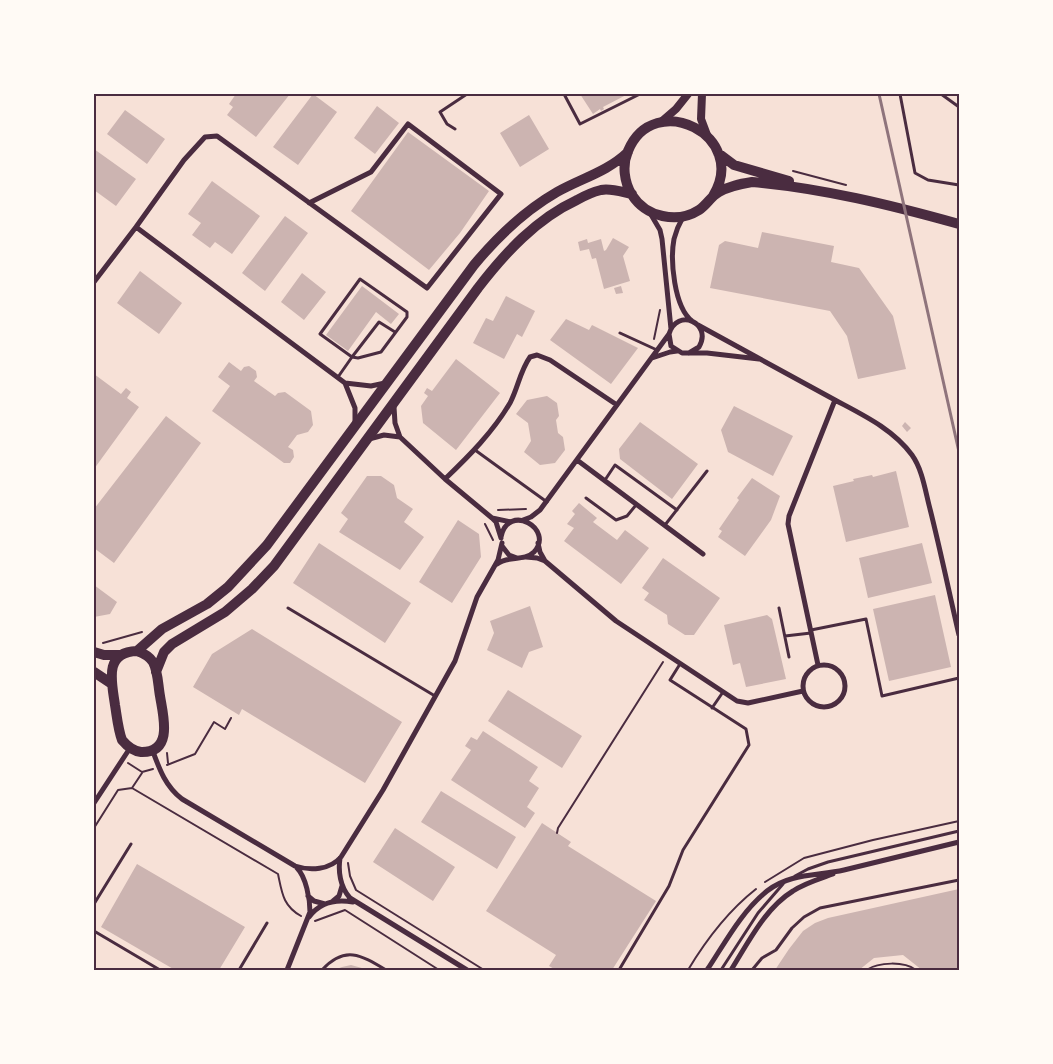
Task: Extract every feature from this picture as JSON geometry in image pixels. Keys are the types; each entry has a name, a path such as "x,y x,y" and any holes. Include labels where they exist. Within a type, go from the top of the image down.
{"main road":[{"path":"713,196 720,177 721,165 718,153 707,135 696,127 686,123 662,122 642,132 635,140 628,152 625,166 625,176 632,194 638,203 648,211 665,217 683,216 698,210 713,196 732,186 752,182 835,194 959,224"},
{"path":"137,651 162,629 207,604 233,582 268,545 474,265 516,220 557,192 613,165 628,152"},
{"path":"718,153 734,165 835,194"},
{"path":"156,672 164,652 172,644 225,612 262,579 283,554 496,265 527,234 555,211 593,193 606,190 632,194"},
{"path":"137,651 152,660 156,672 165,731 161,742 152,749 140,752 130,748 122,740 112,684 112,667 115,660 127,652 137,651"},
{"path":"94,652 104,655 121,655"},
{"path":"94,672 112,684"}],"street":[{"path":"662,122 688,94"},
{"path":"702,94 701,119 707,135"},
{"path":"94,282 184,160 205,137 217,136 309,203 427,288 501,194 408,124 371,172 309,203"},
{"path":"648,211 660,230 662,239 671,346 677,352"},
{"path":"683,216 674,238 676,291 681,307 692,321"},
{"path":"136,227 345,383 371,386 388,382"},
{"path":"492,518 512,522 531,517 540,510 670,331 679,321 692,321 874,421 892,433 912,456 921,476 930,509 959,635"},
{"path":"689,353 697,349 702,342 702,335 698,324"},
{"path":"652,358 670,352 677,352 762,359"},
{"path":"445,479 500,420 514,396 521,372 530,357 537,355 550,360 617,405"},
{"path":"345,383 355,408 355,427"},
{"path":"818,665 789,534 788,521 835,400"},
{"path":"394,402 394,414 400,436 445,479 492,518 498,526 501,541 507,553 517,558"},
{"path":"366,441 384,435 400,436"},
{"path":"577,460 703,554"},
{"path":"540,510 536,530 540,552 545,561"},
{"path":"522,520 536,530"},
{"path":"152,749 166,782 174,793 182,799 295,866 304,869 315,869 334,864 379,797 455,661 477,597 500,554 505,527 512,522"},
{"path":"526,557 535,551 538,543"},
{"path":"495,566 505,560 526,557 545,561 616,621 737,701 748,703 803,691"},
{"path":"825,664 838,669 845,682 842,696 832,706 824,707 811,703 803,691 804,678 812,668 818,665 825,664"},
{"path":"94,804 130,748"},
{"path":"708,970 740,920 753,905 767,892 791,878 841,870 959,842"},
{"path":"339,875 341,856"},
{"path":"295,866 300,871 308,895 310,907 308,919"},
{"path":"326,867 334,870 339,875 347,895 356,903 395,924 467,970"},
{"path":"305,885 307,877 315,869"},
{"path":"731,970 765,919 779,902 804,885 841,870"},
{"path":"332,902 339,896 342,883"},
{"path":"308,895 314,901 325,904"},
{"path":"287,970 313,911 332,902 356,903"}],"lane":[{"path":"455,129 447,124 440,112 467,94"},
{"path":"564,94 580,124 640,94"},
{"path":"900,94 915,173 928,180 959,185"},
{"path":"941,94 959,108"},
{"path":"360,278 407,312 407,317 381,352 358,358 352,357 320,334 360,278"},
{"path":"337,378 379,322 395,332"},
{"path":"620,333 657,350"},
{"path":"474,450 547,502"},
{"path":"604,481 615,465 677,510"},
{"path":"664,525 707,471"},
{"path":"586,498 616,520 627,516 636,505"},
{"path":"288,608 436,697"},
{"path":"779,608 789,657"},
{"path":"785,636 866,619 882,696 959,678"},
{"path":"619,970 669,886 683,850 749,745 746,729 670,680 680,664"},
{"path":"712,708 723,692"},
{"path":"721,970 758,913 776,891 791,878 808,869 828,862 959,831"},
{"path":"94,904 131,844"},
{"path":"752,970 762,958 776,950 792,928 804,917 820,908 959,880"},
{"path":"241,970 268,923"},
{"path":"94,931 160,970"},
{"path":"322,970 330,961 350,954 370,960 386,970"}],"path":[{"path":"788,170 848,186"},
{"path":"557,833 558,828 668,656"},
{"path":"132,788 142,772 195,754 214,722 224,729 231,718"},
{"path":"122,760 142,772"},
{"path":"94,828 118,790 132,788 278,874 285,901 291,910 318,922 345,910 439,970"},
{"path":"341,856 348,858 350,876 356,890 484,970"},
{"path":"866,970 884,964 910,966 916,970"}],"building":[{"path":"236,94 290,94 256,137 227,115 233,107 229,104"},
{"path":"313,94 337,112 298,165 273,147"},
{"path":"580,94 628,94 593,114"},
{"path":"377,106 399,123 375,154 354,138"},
{"path":"125,110 165,139 147,164 107,134"},
{"path":"529,115 549,149 520,167 500,133"},
{"path":"408,132 489,191 460,233 429,270 351,211"},
{"path":"94,149 136,179 116,206 94,190"},
{"path":"212,181 260,216 232,254 215,242 210,248 192,235 201,223 188,214"},
{"path":"285,216 308,233 265,291 242,273"},
{"path":"762,232 834,246 831,262 859,268 893,316 906,369 858,379 847,336 830,311 710,288 719,245 725,241 758,248"},
{"path":"613,238 629,247 623,256 630,281 604,289 596,258 592,259 589,249 580,251 578,242 587,239 588,243 601,239 604,251"},
{"path":"140,271 182,303 159,334 117,303"},
{"path":"302,273 326,292 304,320 281,302"},
{"path":"362,286 399,314 391,324 376,312 348,351 326,335"},
{"path":"621,286 623,293 616,294 614,288"},
{"path":"506,296 535,311 522,337 517,334 504,359 473,343 486,318 493,321"},
{"path":"566,319 589,330 592,325 638,348 611,384 550,340"},
{"path":"456,359 500,393 456,450 423,423 421,406 428,396 424,393 427,388 432,391"},
{"path":"229,362 241,371 244,367 249,366 256,371 257,377 254,381 275,396 278,393 285,392 311,411 313,425 308,432 297,435 288,447 293,450 294,457 290,463 284,463 212,411 230,386 218,377"},
{"path":"94,374 121,394 126,388 131,392 127,398 139,407 94,469"},
{"path":"547,396 557,403 559,416 556,420 558,433 563,437 565,450 555,463 540,465 524,452 531,441 528,423 516,414 527,400"},
{"path":"734,406 793,436 773,476 728,452 721,430"},
{"path":"166,416 201,443 114,563 94,548 94,509"},
{"path":"640,422 698,464 672,499 620,459 619,449"},
{"path":"905,422 911,428 907,432 902,426"},
{"path":"896,471 909,527 846,542 833,486 854,481 853,479 872,475 873,477"},
{"path":"367,476 381,476 394,485 397,498 413,509 404,522 424,537 400,570 339,532 348,519 341,513"},
{"path":"752,478 780,496 771,520 745,556 718,537 722,531 719,529 739,500 737,498"},
{"path":"579,503 597,518 593,522 617,540 625,530 649,548 621,584 564,541 574,528 567,524 575,514 572,511"},
{"path":"458,520 479,534 481,557 452,603 419,582"},
{"path":"319,543 411,603 385,643 293,583"},
{"path":"922,543 932,583 868,598 859,558"},
{"path":"663,558 720,598 694,635 685,635 668,624 667,615 644,600 649,593 642,588"},
{"path":"94,585 117,602 110,614 94,617"},
{"path":"935,595 951,667 889,681 873,609"},
{"path":"530,606 543,647 529,652 522,668 487,650 494,633 490,621"},
{"path":"767,615 772,619 786,679 746,687 740,663 733,665 724,625"},
{"path":"252,629 402,722 365,783 242,709 239,715 193,687 212,654"},
{"path":"508,690 582,736 562,768 488,721"},
{"path":"483,731 538,767 529,781 539,788 527,807 535,813 525,828 451,780 471,750 465,746 471,737 477,740"},
{"path":"441,791 516,837 497,869 421,822"},
{"path":"542,823 571,842 568,846 656,901 612,970 556,970 549,966 556,955 486,911"},
{"path":"395,828 455,867 433,901 373,862"},
{"path":"137,864 245,927 219,970 175,970 101,927"},
{"path":"959,889 959,970 922,970 903,955 874,958 859,970 775,970 803,931 815,923 828,918"},
{"path":"351,965 369,970 334,970"}],"railway":[{"path":"879,94 959,452"}]}
